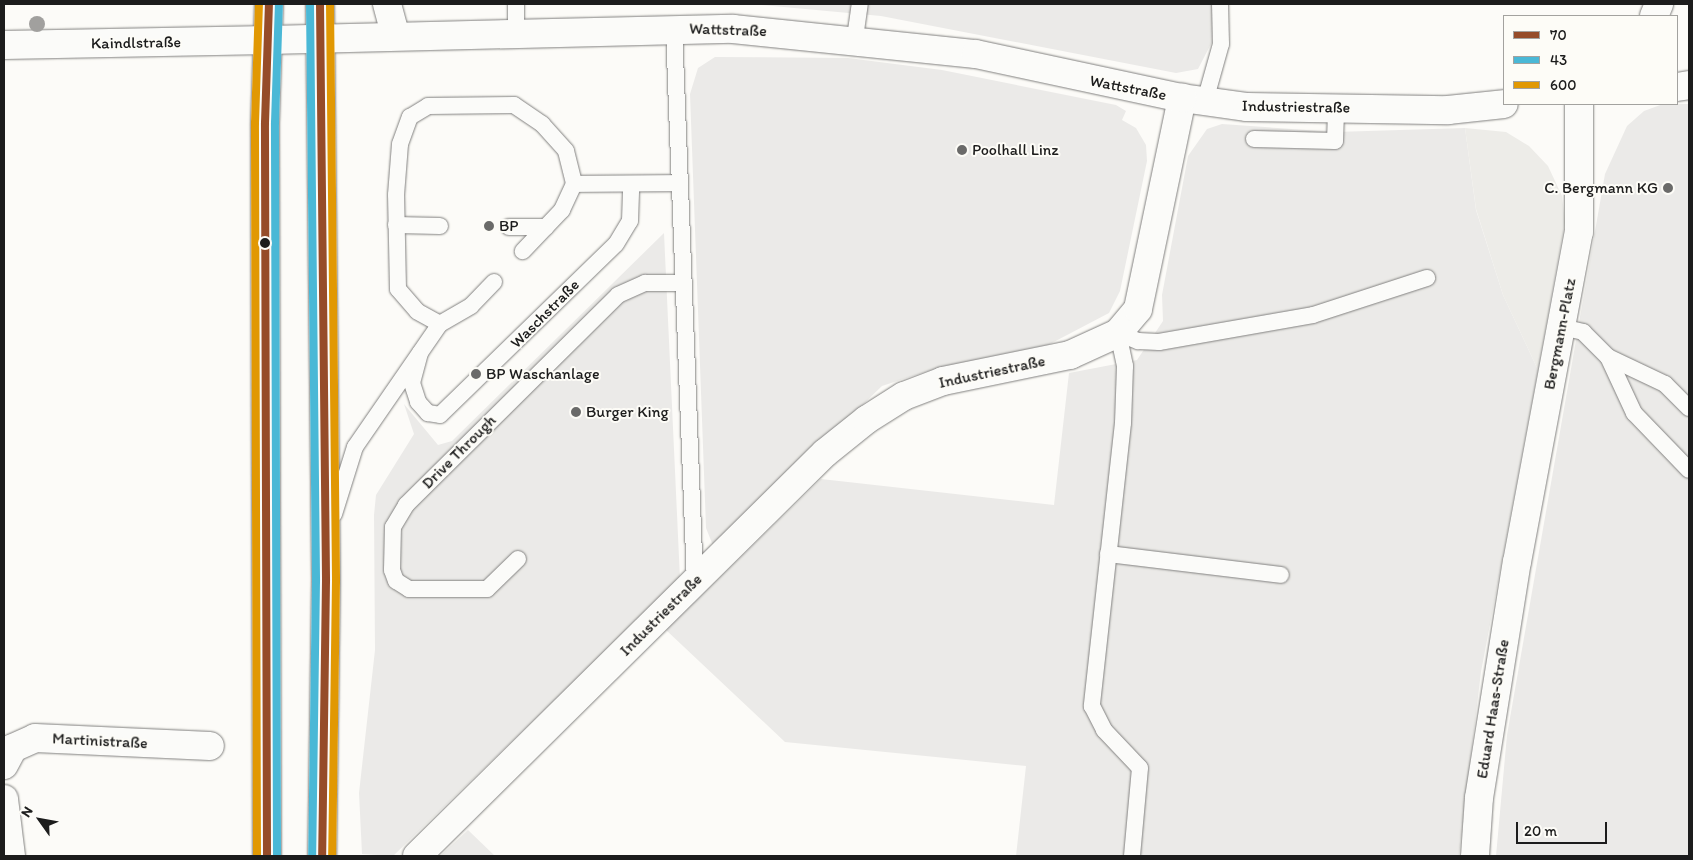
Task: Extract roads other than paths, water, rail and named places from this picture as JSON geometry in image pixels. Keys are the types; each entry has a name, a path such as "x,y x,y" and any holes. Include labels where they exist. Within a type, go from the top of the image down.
{"street":[{"path":"267,856 265,124 269,4"},
{"path":"320,4 326,581 322,856"},
{"path":"387,4 395,34"},
{"name":"Wattstraße","path":"269,40 395,34 516,33 674,28 855,38 976,54 1193,99"},
{"name":"Kaindlstraße","path":"4,45 269,40"},
{"name":"Industriestraße","path":"417,856 826,453 904,396 943,381 1070,355 1118,333 1138,309 1193,99 1247,107 1448,110 1503,104"},
{"name":"Bergmann-Platz","path":"1517,562 1580,232 1578,105"},
{"name":"Eduard Haas-Straße","path":"1474,856 1479,798 1517,562"},
{"name":"Martinistraße","path":"4,765 13,748 36,738 210,746"},
{"path":"4,799 12,856"}],"lane":[{"path":"516,4 516,33"},
{"path":"855,38 860,4"},
{"path":"1193,99 1221,44 1220,4"},
{"path":"674,28 695,581"},
{"path":"440,324 417,311 398,289 396,226 400,144 410,117 428,106 514,105 542,124 566,150 574,184 562,210 523,251"},
{"path":"1254,139 1335,141 1336,108"},
{"path":"574,184 680,183"},
{"name":"Waschstraße","path":"420,353 412,383 418,402 428,412 440,415 616,244 630,221 631,184"},
{"path":"396,226 440,226"},
{"path":"509,227 546,227"},
{"path":"1118,333 1138,341 1159,342 1313,315 1427,278"},
{"path":"326,581 335,505 355,447 440,324 471,306 494,282"},
{"name":"Drive Through","path":"518,559 487,589 409,589 396,581 392,570 393,527 406,505 618,295 645,283 684,283"},
{"path":"1562,327 1583,332 1608,357 1665,384 1689,408"},
{"path":"1118,333 1125,366 1124,423 1092,706 1104,730 1140,768 1132,856"},
{"path":"1608,357 1634,413 1689,470"},
{"path":"1108,554 1281,575"}],"place":[{"name":"Poolhall Linz","path":"962,150"},
{"name":"C. Bergmann KG","path":"1668,188"},
{"name":"BP","path":"489,226"},
{"name":"BP Waschanlage","path":"476,374"},
{"name":"Burger King","path":"576,412"}]}
